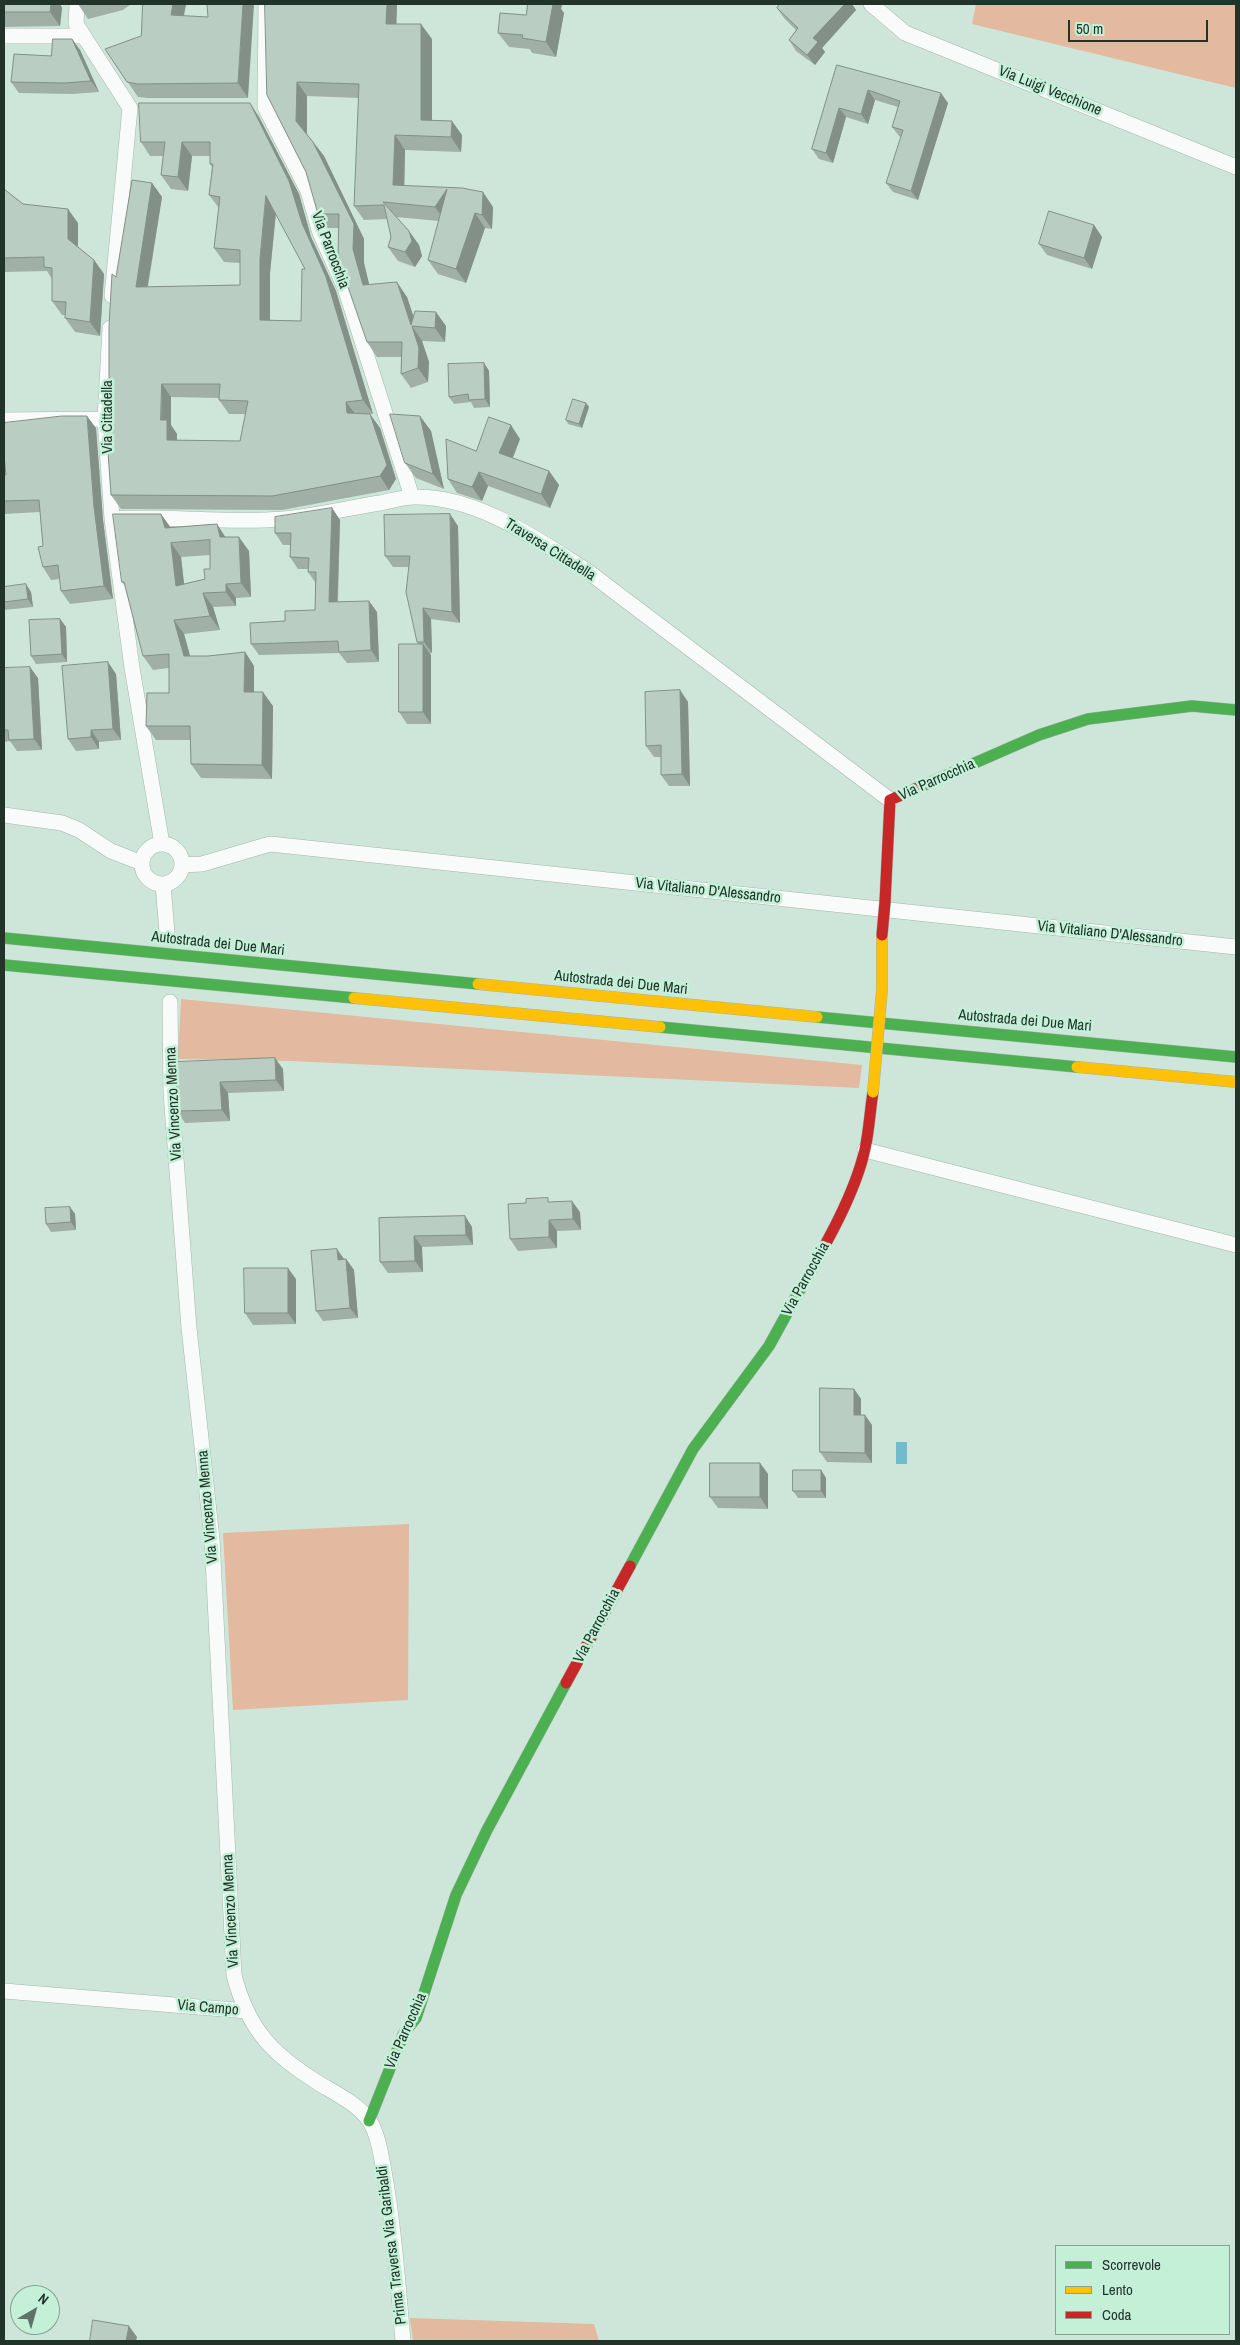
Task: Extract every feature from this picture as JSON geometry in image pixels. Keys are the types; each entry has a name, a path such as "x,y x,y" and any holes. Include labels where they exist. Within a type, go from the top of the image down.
{"main road":[{"name":"Via Parrocchia","path":"369,2121 404,2033 416,2018 456,1895 488,1830 693,1449 769,1346 826,1244 853,1184 864,1150 873,1092 882,990 882,935 890,800 1039,734 1088,720 1142,711 1192,706 1236,710"},
{"name":"Autostrada dei Due Mari","path":"4,938 1236,1057"},
{"path":"4,965 1236,1082"}],"street":[{"path":"77,4 76,24 130,108 149,108"},
{"name":"Via Parrocchia","path":"266,4 260,107 308,191 320,233 345,288 412,497"},
{"name":"Via Luigi Vecchione","path":"871,4 905,33 1236,167"},
{"path":"4,36 83,36"},
{"name":"Via Cittadella","path":"130,108 112,287 105,419 112,519 132,668 162,844"},
{"path":"4,420 105,419"},
{"name":"Traversa Cittadella","path":"112,519 244,521 284,519 412,497 438,498 471,508 502,520 539,540 586,570 890,800"},
{"path":"4,815 62,823 79,830 111,851 142,863"},
{"path":"162,844 174,848 181,858 182,865 174,880 163,884 156,883 146,875 142,863 146,852 150,848 162,844"},
{"name":"Via Vitaliano D'Alessandro","path":"182,865 202,864 270,844 1236,948"},
{"path":"163,884 167,933"},
{"name":"Via Vincenzo Menna","path":"170,1002 171,1093 189,1318 212,1539 234,1975 240,1998 247,2011"},
{"path":"864,1150 1236,1245"},
{"name":"Via Campo","path":"4,1991 247,2011 257,2032 274,2051 309,2077 347,2100 369,2121"},
{"name":"Prima Traversa Via Garibaldi","path":"369,2121 380,2151 388,2194 403,2341"}],"shaded area":[{"path":"976,4 1236,4 1236,88 972,24"},
{"path":"181,999 862,1065 859,1088 291,1061 178,1059"},
{"path":"409,1524 408,1700 233,1710 223,1533"},
{"path":"410,2318 594,2324 599,2341 413,2341"}],"water":[{"path":"896,1442 907,1442 907,1464 896,1464"}],"building":[{"path":"4,4 51,4 50,12 4,12"},
{"path":"143,4 173,4 171,15 208,17 207,4 243,4 238,83 138,84 127,82 105,49 141,36"},
{"path":"265,4 387,4 386,24 421,24 421,120 452,121 451,137 395,135 393,185 462,188 483,192 482,215 475,213 456,269 428,260 447,189 435,207 383,202 409,231 412,241 405,252 388,247 391,237 384,205 354,206 359,84 297,82 296,121 313,142 354,224 353,249 363,285 397,282 411,325 415,311 436,312 435,328 412,326 419,348 418,368 401,374 402,342 367,342 338,258 339,214 318,214 306,172 267,95"},
{"path":"528,4 553,4 546,42 522,38 523,35 498,33 500,13 526,15"},
{"path":"780,4 845,4 813,38 818,42 807,55 789,40 798,28 777,8"},
{"path":"53,39 72,39 91,81 64,83 11,82 14,54 51,56"},
{"path":"837,65 941,93 911,191 886,183 903,130 892,127 900,101 868,90 861,114 839,108 826,153 812,149"},
{"path":"139,103 250,103 289,181 302,223 326,277 363,400 346,402 347,413 370,414 387,465 380,476 272,496 111,495 105,409 109,409 109,326 112,274 116,277 132,180 152,183 136,287 240,285 240,250 214,248 220,197 209,195 213,164 210,164 210,142 182,142 178,177 161,175 165,142 141,142","holes":["266,196 305,269 302,269 301,321 260,320 260,259","162,384 220,384 219,400 248,401 240,441 167,440 167,420 161,420"]},
{"path":"4,189 23,204 68,209 68,239 94,260 90,322 65,318 66,302 52,301 52,268 44,267 44,257 4,258"},
{"path":"1049,211 1094,225 1084,258 1039,244"},
{"path":"484,363 485,399 469,400 468,394 449,397 448,364"},
{"path":"573,399 586,403 579,424 566,420"},
{"path":"390,414 420,416 433,474 405,463"},
{"path":"62,416 87,416 94,507 104,586 61,591 58,565 43,567 38,547 43,546 39,500 4,501 4,475 6,475 4,423"},
{"path":"489,417 511,425 499,453 549,471 541,494 479,472 472,487 448,479 446,439 476,451"},
{"path":"332,508 329,602 369,601 371,650 339,652 338,641 251,644 250,623 285,621 285,611 315,610 316,572 308,572 309,558 290,557 291,533 275,533 275,517"},
{"path":"113,514 161,514 165,528 217,524 220,537 239,537 241,583 226,584 226,592 203,593 210,616 174,620 184,656 208,656 245,652 244,692 263,692 262,765 191,764 190,726 146,726 147,693 169,693 169,654 143,656 124,582 122,582","holes":["210,540 210,569 204,569 205,579 176,586 171,543"]},
{"path":"450,514 452,612 423,608 424,642 417,642 406,592 410,556 385,556 384,515"},
{"path":"26,584 28,599 4,602 4,587"},
{"path":"60,619 62,654 31,656 29,620"},
{"path":"399,644 423,644 423,712 399,712"},
{"path":"108,662 113,729 91,730 91,737 68,739 62,666"},
{"path":"30,667 34,739 9,740 8,730 4,730 4,668"},
{"path":"680,690 682,774 661,775 661,745 646,746 645,692"},
{"path":"275,1058 276,1080 220,1082 222,1110 177,1111 176,1062"},
{"path":"548,1198 548,1202 572,1201 573,1219 549,1220 549,1237 510,1239 508,1204 526,1203 526,1199"},
{"path":"70,1207 71,1222 46,1224 45,1208"},
{"path":"465,1216 466,1235 414,1236 415,1261 380,1262 379,1218"},
{"path":"337,1249 338,1260 346,1259 350,1308 316,1311 311,1251"},
{"path":"244,1268 288,1268 288,1313 245,1313"},
{"path":"820,1388 854,1389 854,1415 865,1415 865,1453 820,1452"},
{"path":"710,1463 760,1463 760,1497 710,1497"},
{"path":"793,1470 821,1470 821,1491 793,1491"},
{"path":"93,2320 129,2326 126,2341 90,2341"}],"traffic: fast":[{"path":"915,789 1039,735 1088,719 1192,706 1236,710"},
{"path":"4,938 478,984"},
{"path":"4,965 354,998"},
{"path":"817,1017 1236,1057"},
{"path":"660,1027 1077,1067"},
{"path":"630,1566 693,1449 769,1346 802,1286"},
{"path":"369,2121 404,2033 416,2018 456,1895 487,1830 566,1683"}],"traffic: slow":[{"path":"882,935 882,990"},
{"path":"478,984 817,1017"},
{"path":"873,1092 882,990"},
{"path":"354,998 660,1027"},
{"path":"1077,1067 1236,1082"}],"traffic: jam":[{"path":"885,902 890,800 915,789"},
{"path":"882,935 885,902"},
{"path":"802,1286 847,1202 854,1184 868,1135 873,1092"},
{"path":"566,1683 630,1566"}]}
